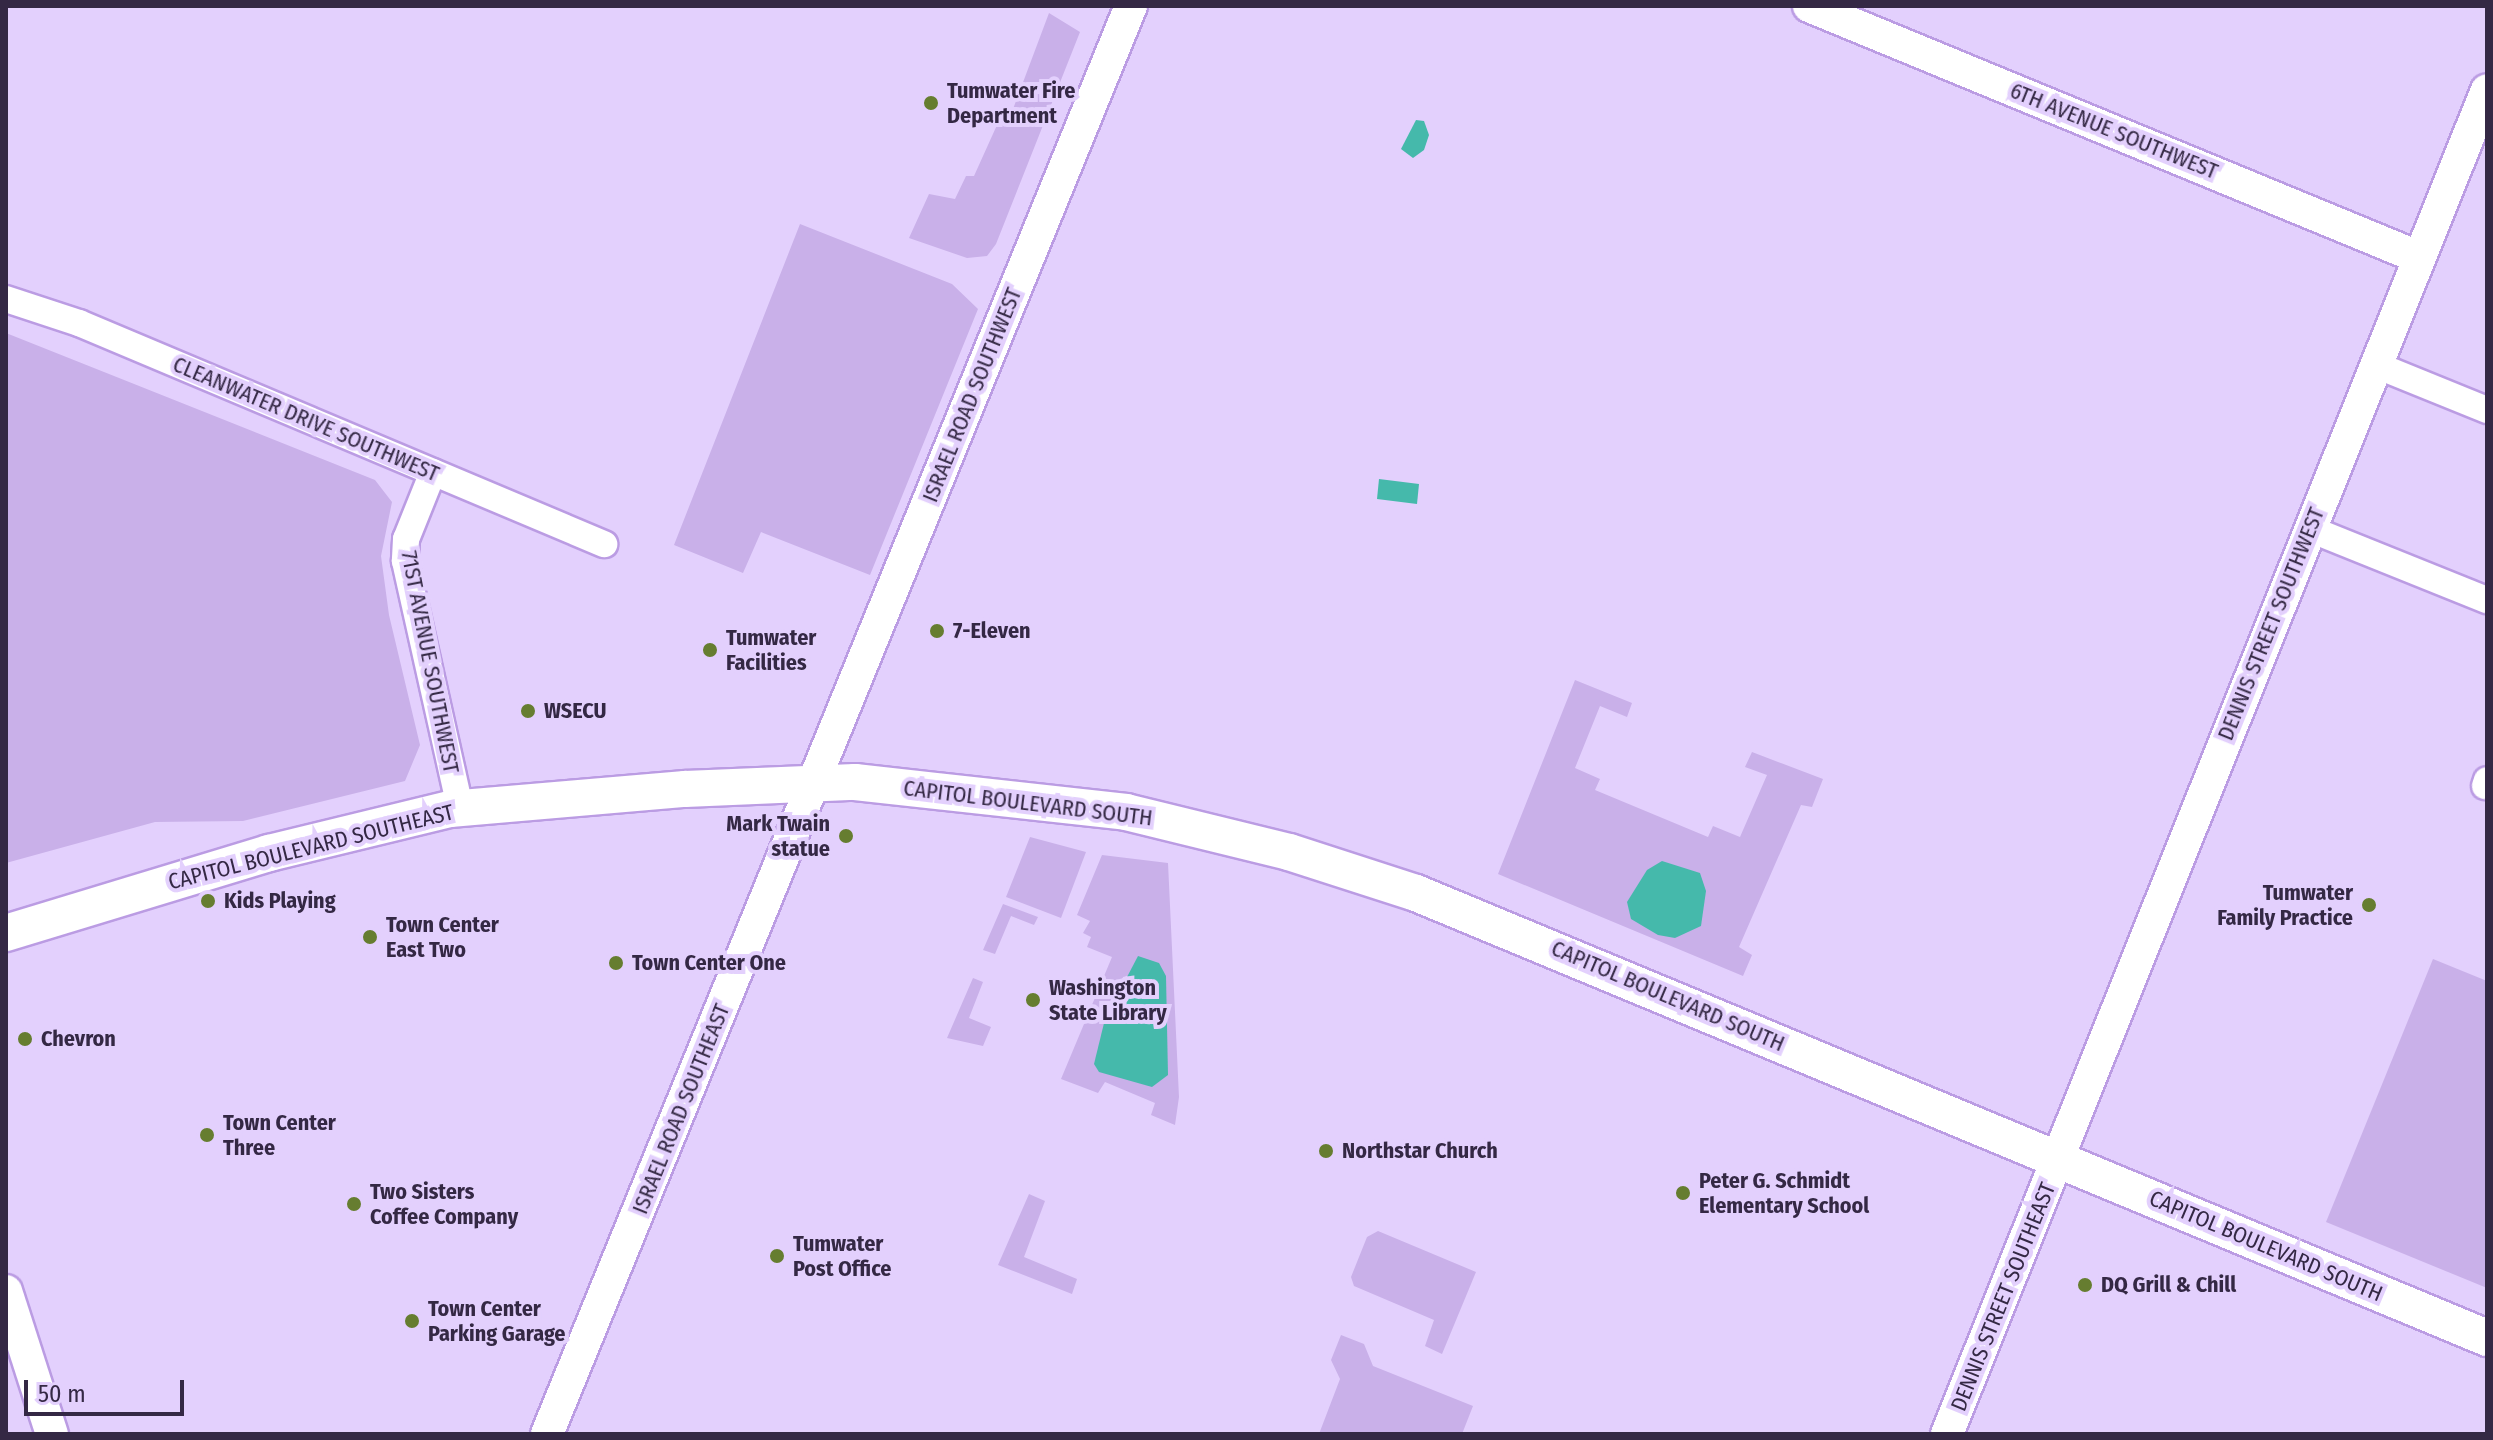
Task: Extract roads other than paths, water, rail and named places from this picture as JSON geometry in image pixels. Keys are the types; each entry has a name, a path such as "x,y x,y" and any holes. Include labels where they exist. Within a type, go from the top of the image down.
{"main road":[{"name":"CAPITOL BOULEVARD SOUTH","path":"814,784 855,782 1126,812 1289,852 1416,893 1574,956 2487,1338"},
{"name":"CAPITOL BOULEVARD SOUTHEAST","path":"6,933 269,853 460,808 814,784"}],"street":[{"name":"ISRAEL ROAD SOUTHWEST","path":"814,784 1131,6"},
{"name":"6TH AVENUE SOUTHWEST","path":"1809,6 2418,257"},
{"name":"DENNIS STREET SOUTHWEST","path":"2060,1160 2487,90"},
{"name":"CLEANWATER DRIVE SOUTHWEST","path":"6,299 79,323 604,544"},
{"path":"2376,365 2487,410"},
{"name":"71ST AVENUE SOUTHWEST","path":"433,472 406,539 405,561 460,808"},
{"path":"2310,529 2487,600"},
{"name":"ISRAEL ROAD SOUTHEAST","path":"547,1434 814,784"},
{"name":"DENNIS STREET SOUTHEAST","path":"1947,1434 2060,1160"},
{"path":"6,1291 52,1434"}],"place":[{"name":"Tumwater Fire Department","path":"931,103"},
{"name":"7-Eleven","path":"937,631"},
{"name":"Tumwater Facilities","path":"710,650"},
{"name":"WSECU","path":"528,711"},
{"name":"Mark Twain statue","path":"846,836"},
{"name":"Kids Playing","path":"208,901"},
{"name":"Tumwater Family Practice","path":"2369,905"},
{"name":"Town Center East Two","path":"370,937"},
{"name":"Town Center One","path":"616,963"},
{"name":"Washington State Library","path":"1033,1000"},
{"name":"Chevron","path":"25,1039"},
{"name":"Town Center Three","path":"207,1135"},
{"name":"Northstar Church","path":"1326,1151"},
{"name":"Peter G. Schmidt Elementary School","path":"1683,1193"},
{"name":"Two Sisters Coffee Company","path":"354,1204"},
{"name":"Tumwater Post Office","path":"777,1256"},
{"name":"DQ Grill & Chill","path":"2085,1285"},
{"name":"Town Center Parking Garage","path":"412,1321"}]}
